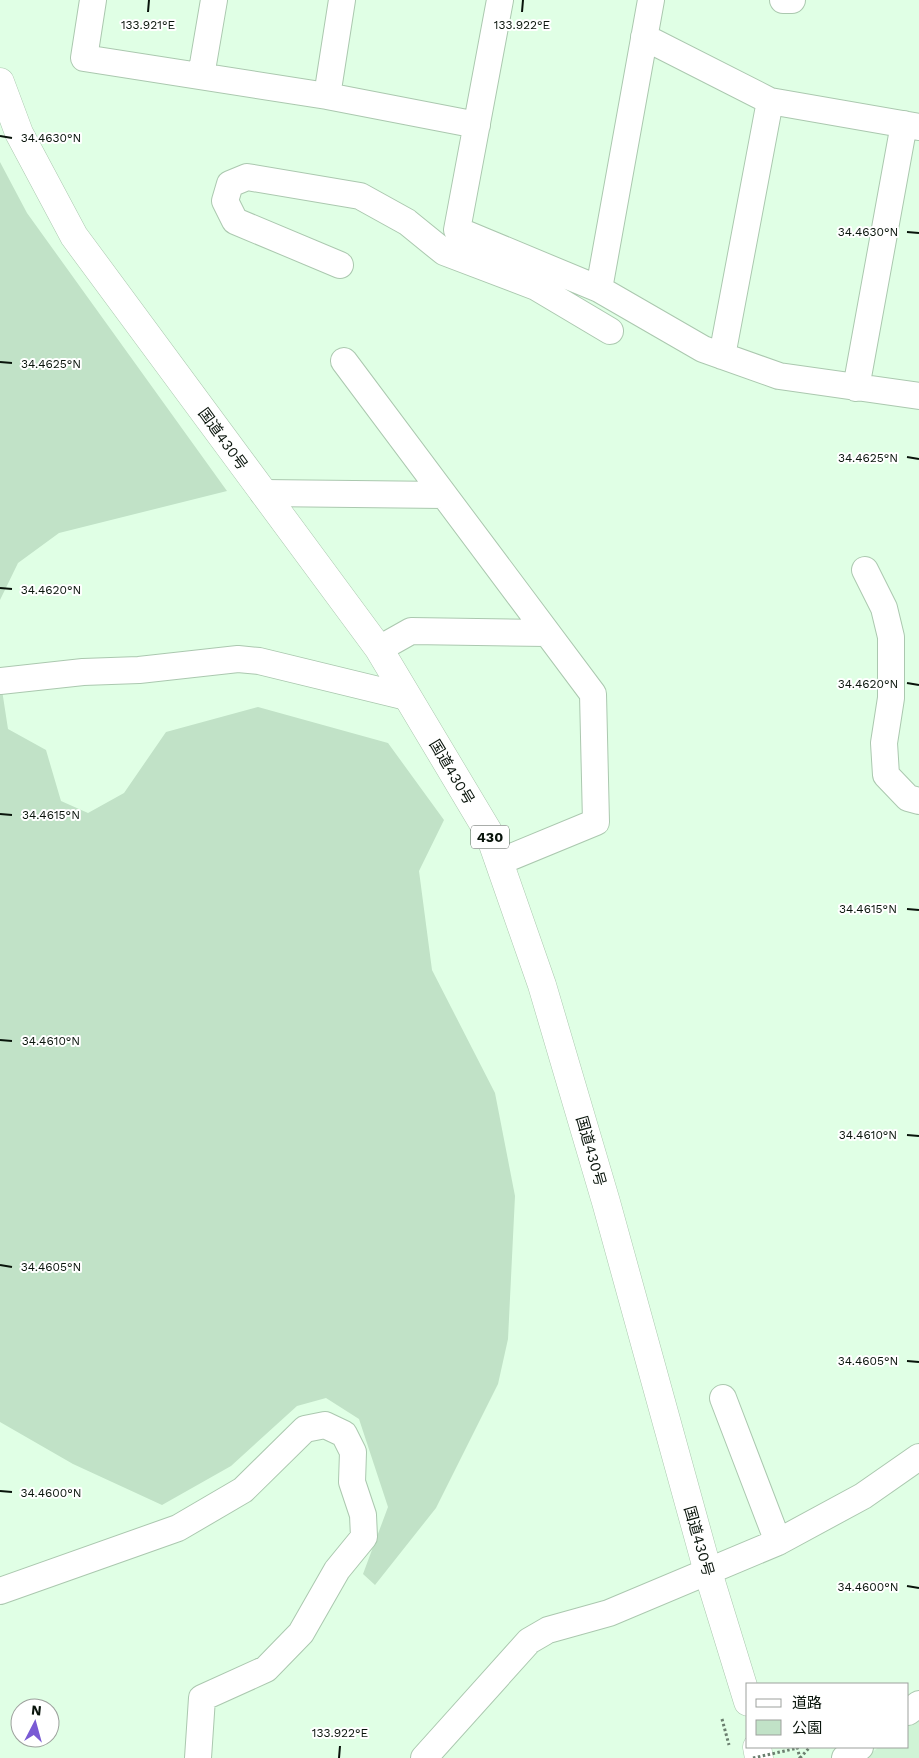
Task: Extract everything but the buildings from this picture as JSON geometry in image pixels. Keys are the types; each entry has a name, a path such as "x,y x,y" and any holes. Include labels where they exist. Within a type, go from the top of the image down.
{"highway":[{"name":"国道430号","path":"0,82 19,133 74,236 378,649 489,833 545,994 606,1202 708,1572 746,1696"}],"street":[{"path":"93,0 84,58 327,96 477,125"},
{"path":"201,76 214,0"},
{"path":"327,96 342,0"},
{"path":"444,252 457,230 500,0"},
{"path":"598,289 651,0"},
{"path":"782,0 792,0"},
{"path":"644,37 770,101 912,125 856,388"},
{"path":"722,356 770,101"},
{"path":"340,265 235,221 225,201 230,184 247,177 360,196 407,222 444,252 536,287 610,331"},
{"path":"457,230 598,289 703,349 722,356 779,376 919,396"},
{"path":"344,361 593,694 596,822 499,862"},
{"path":"263,493 444,495"},
{"path":"865,570 884,608 891,637 891,698 884,743 886,775 908,798 919,801"},
{"path":"378,649 411,631 547,633"},
{"path":"0,681 83,672 139,670 238,659 259,661 407,697"},
{"path":"723,1398 778,1542"},
{"path":"0,1591 178,1528 243,1490 305,1429 325,1425 344,1434 352,1452 352,1482 363,1515 364,1538 338,1570 301,1633 266,1670 202,1698 198,1758"},
{"path":"424,1758 529,1641 548,1630 609,1613 778,1542 863,1496 919,1457"},
{"path":"845,1758 859,1748"}],"path":[{"path":"722,1719 730,1750"},
{"path":"754,1758 793,1748"},
{"path":"800,1758 809,1748"}],"shaded area":[{"path":"919,1718 919,1758 865,1758 878,1748 909,1748 909,1724"}],"green space":[{"path":"0,162 27,213 227,491 59,533 18,563 0,600"},
{"path":"0,677 8,729 46,750 61,801 88,813 124,793 166,732 258,707 388,743 444,820 419,871 432,970 495,1093 515,1196 508,1339 498,1384 436,1508 375,1585 363,1574 388,1507 359,1419 326,1398 297,1406 231,1466 162,1505 73,1464 0,1422"}]}
